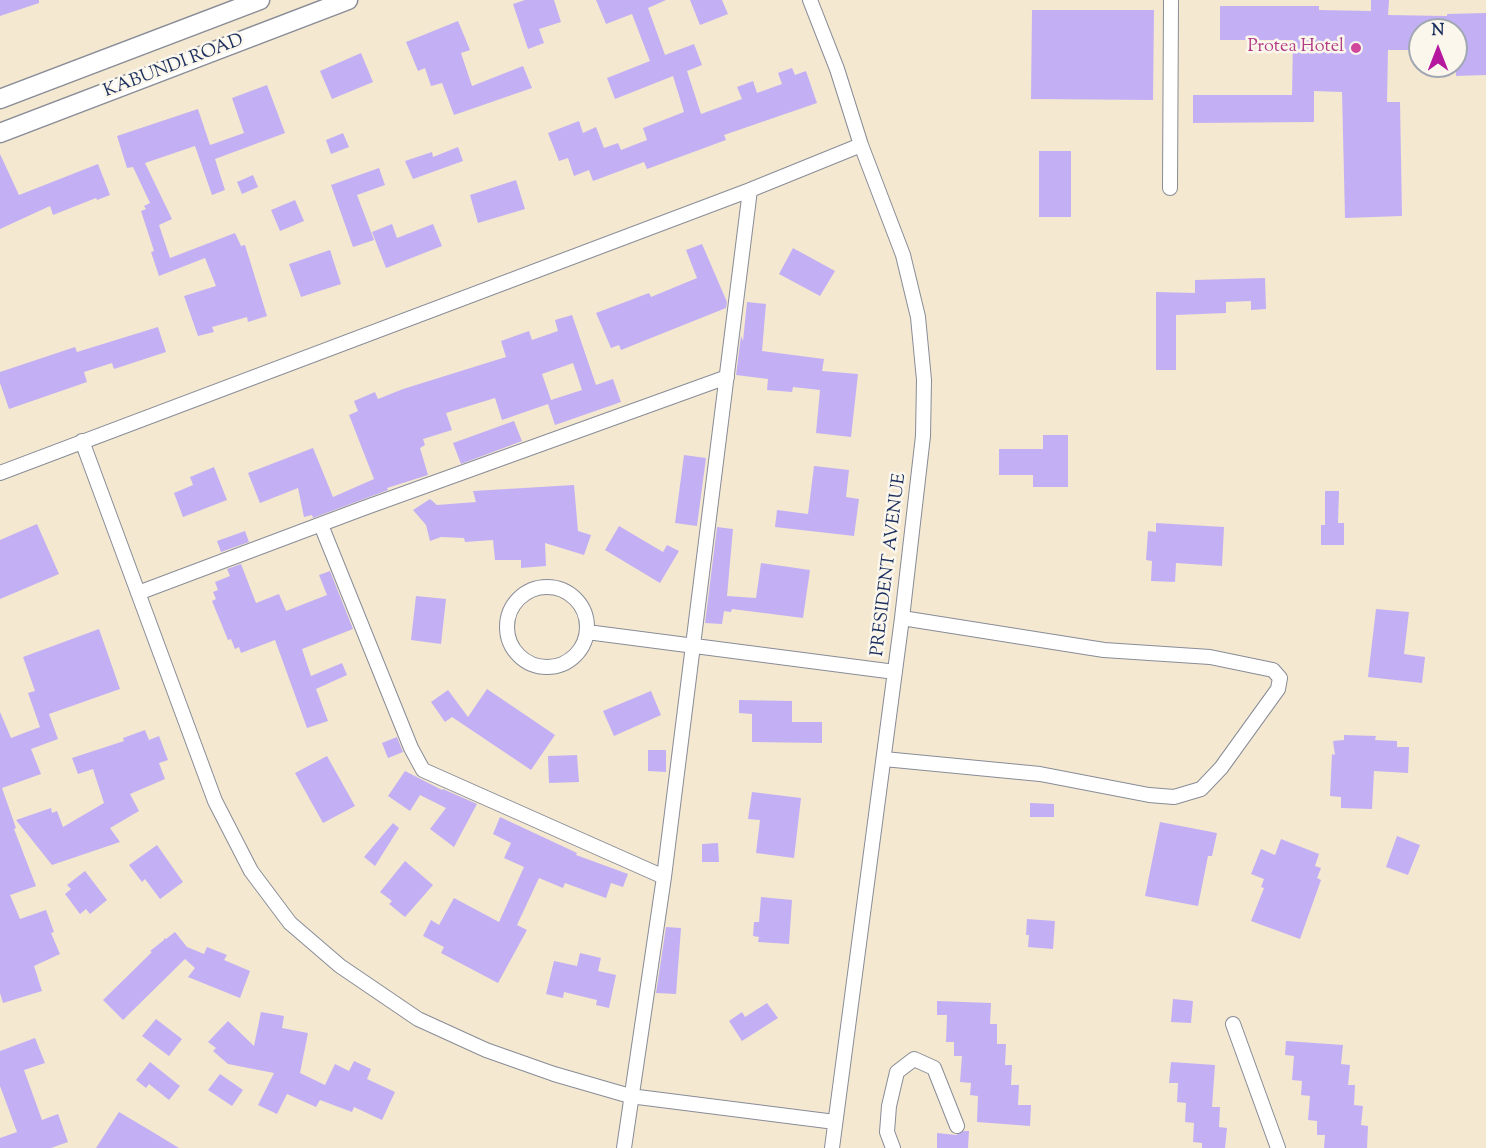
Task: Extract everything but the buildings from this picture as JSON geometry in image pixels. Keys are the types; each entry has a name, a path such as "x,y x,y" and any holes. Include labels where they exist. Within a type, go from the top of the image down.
{"street":[{"name":"KABUNDI ROAD","path":"0,99 260,0"},
{"name":"PRESIDENT AVENUE","path":"810,0 903,255 918,317 924,380 923,436 902,618 832,1148"},
{"path":"1170,189 1171,0"},
{"name":"KABUNDI ROAD","path":"0,133 341,1"},
{"path":"238,8 250,38"},
{"path":"160,38 172,68"},
{"path":"70,72 82,102"},
{"path":"0,472 750,190 861,145"},
{"path":"624,1148 664,877 750,190"},
{"path":"138,593 727,377"},
{"path":"82,441 215,801 251,871 290,922 340,966 418,1019 486,1050 554,1074 630,1096 835,1122"},
{"path":"321,525 411,748 423,770 664,877"},
{"path":"552,587 571,595 579,602 584,611 587,632 585,642 572,659 553,667 542,667 531,665 515,652 509,643 506,622 514,603 522,595 531,590 552,587"},
{"path":"884,759 1040,774 1149,795 1174,797 1202,789 1221,768 1278,689 1280,678 1273,670 1210,657 1104,650 902,618"},
{"path":"587,632 895,672"},
{"path":"1233,1024 1278,1148"},
{"path":"893,1148 887,1132 889,1106 897,1072 914,1059 934,1068 957,1125"}],"place":[{"name":"Protea Hotel","path":"1356,48"}]}
